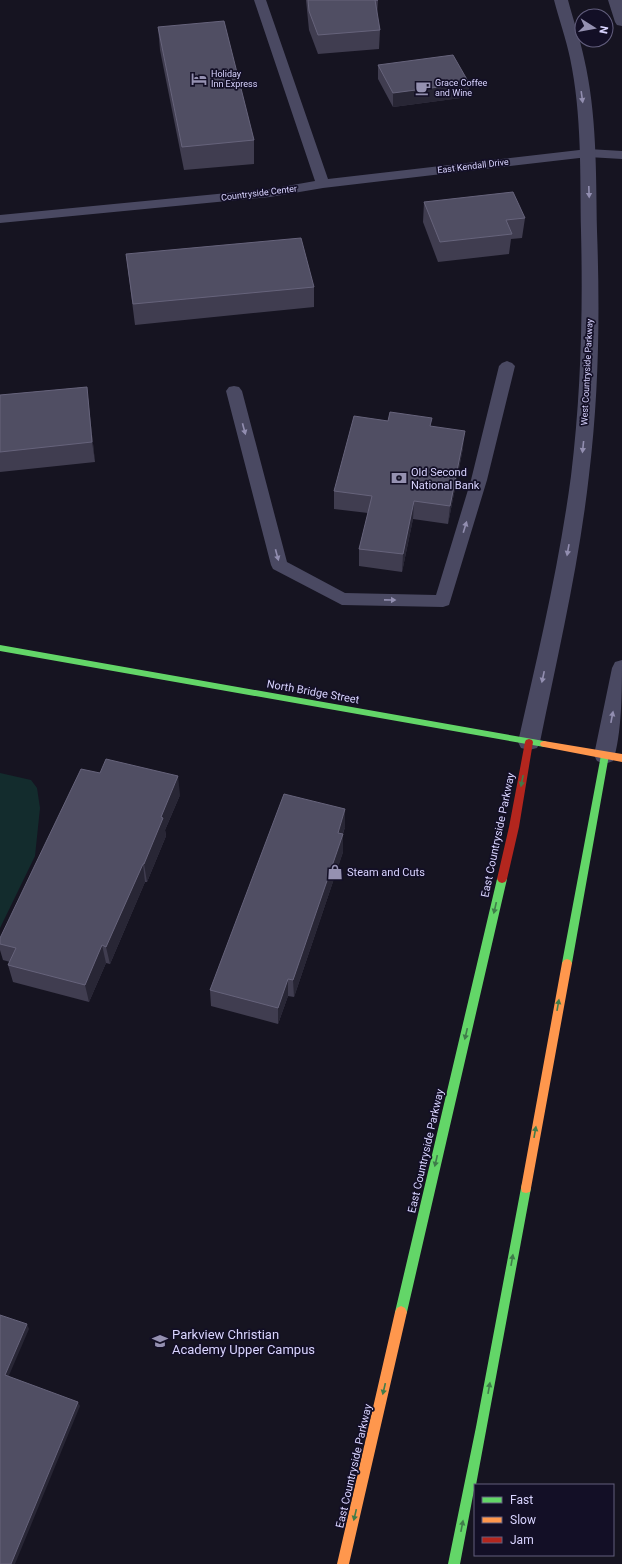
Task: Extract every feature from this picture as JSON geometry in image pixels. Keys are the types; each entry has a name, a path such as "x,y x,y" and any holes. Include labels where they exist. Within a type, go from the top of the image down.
{"main road":[{"name":"North Bridge Street","path":"0,648 613,757"},
{"name":"East Countryside Parkway","path":"343,1564 514,827 530,742"},
{"path":"454,1564 613,757"}],"street":[{"name":"West Countryside Parkway","path":"530,742 563,580 575,512 583,444 590,322 588,153 585,120 577,58 560,0"},
{"path":"615,0 622,22"},
{"path":"613,757 622,668"}],"lane":[{"path":"260,0 323,184"},
{"name":"East Kendall Drive","path":"323,184 588,153 622,155"},
{"name":"Countryside Center","path":"0,218 270,193 323,184"},
{"path":"234,391 279,565 342,599 443,601 479,480 507,366"}],"green space":[{"path":"0,773 31,780 37,788 40,808 35,856 0,928"}],"building":[{"path":"308,0 375,0 380,30 318,35 309,11"},
{"name":"Holiday Inn Express","path":"224,21 254,140 182,147 158,27"},
{"path":"453,55 469,83 393,93 378,65"},
{"path":"513,192 525,218 506,220 512,234 440,242 424,202"},
{"path":"301,238 314,287 133,304 126,254"},
{"path":"87,387 92,442 0,452 0,395"},
{"name":"Old Second National Bank","path":"390,412 432,418 430,426 465,431 450,506 414,501 403,554 359,549 372,496 334,491 354,416 388,421"},
{"path":"106,759 178,776 144,864 106,947 102,945 85,985 8,965 16,948 0,944 0,938 81,769 100,773"},
{"path":"284,794 345,809 338,833 343,834 293,980 288,979 278,1008 210,990"},
{"path":"0,1315 27,1324 5,1375 78,1402 11,1564 0,1564"}],"traffic: fast":[{"path":"0,648 544,744"},
{"path":"567,963 605,755"},
{"path":"401,1312 502,879"},
{"path":"454,1564 482,1427 526,1188"}],"traffic: slow":[{"path":"544,744 622,758"},
{"path":"526,1188 567,963"},
{"path":"343,1564 401,1312"}],"traffic: jam":[{"path":"502,879 514,827 529,742"}],"place":[{"name":"Holiday Inn Express","path":"199,79"},
{"name":"Grace Coffee and Wine","path":"423,88"},
{"name":"Old Second National Bank","path":"399,478"},
{"name":"Steam and Cuts","path":"335,872"},
{"name":"Parkview Christian Academy Upper Campus","path":"160,1341"}]}
